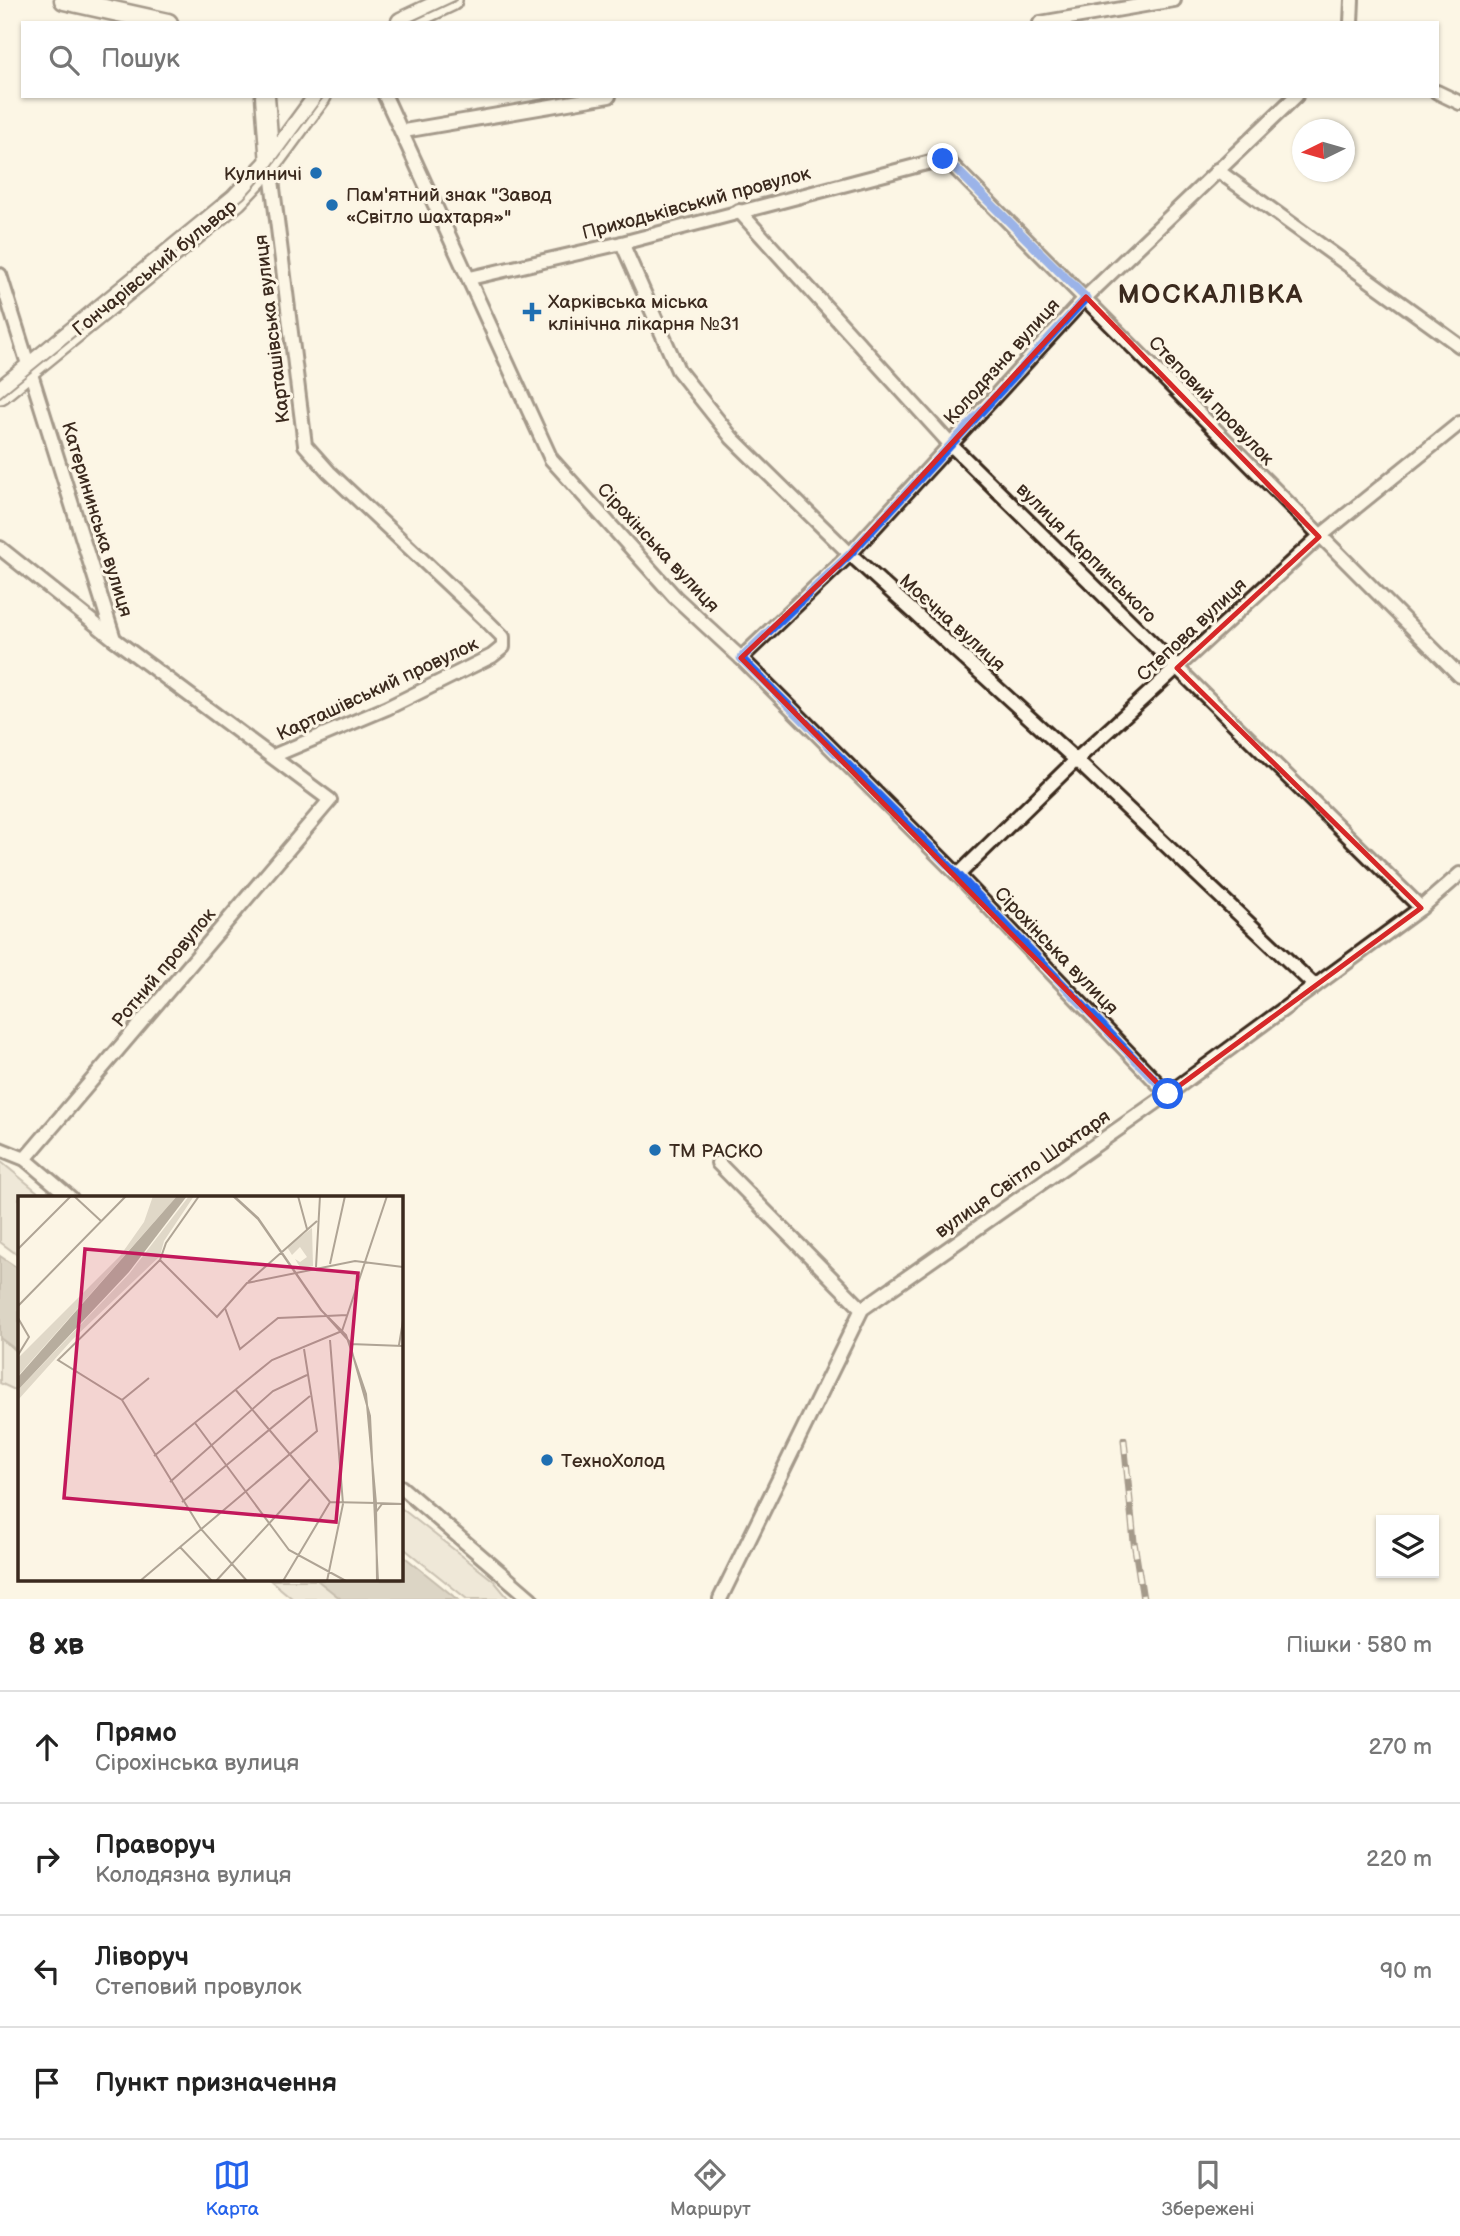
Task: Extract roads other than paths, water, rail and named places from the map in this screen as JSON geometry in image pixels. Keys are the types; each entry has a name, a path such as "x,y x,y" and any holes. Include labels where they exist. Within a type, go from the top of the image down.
{"main road":[{"path":"64,0 159,21"},
{"path":"414,12 451,0"},
{"path":"265,98 270,164"},
{"name":"Гончарівський бульвар","path":"0,393 236,200 270,164 319,98"}],"street":[{"path":"1052,21 1174,0"},
{"path":"1351,21 1352,0"},
{"path":"1439,93 1460,103"},
{"name":"Сірохінська вулиця","path":"386,98 404,131 551,459 675,597 741,658 958,875 1168,1094"},
{"path":"404,131 597,98"},
{"name":"Колодязна вулиця","path":"741,658 850,554 1086,298 1294,98"},
{"name":"Степовий провулок","path":"932,160 943,159 952,165 1460,676"},
{"name":"Приходьківський провулок","path":"470,278 622,243 932,160"},
{"name":"Карташівська вулиця","path":"270,164 305,445 487,621"},
{"path":"1217,170 1460,346"},
{"name":"вулиця Карпинського","path":"738,211 951,445 1421,908"},
{"name":"Моєчна вулиця","path":"622,243 678,370 732,438 850,554 1076,760 1315,986"},
{"name":"Катерининська вулиця","path":"0,275 114,639 330,800"},
{"name":"Степова вулиця","path":"958,875 1076,760 1319,537 1460,423"},
{"path":"0,548 114,639"},
{"name":"Карташівський провулок","path":"273,756 387,708 492,656 503,647 503,637 487,621"},
{"name":"Ротний провулок","path":"25,1159 330,800"},
{"name":"вулиця Світло Шахтаря","path":"720,1599 862,1309 1168,1094 1421,908 1460,874"},
{"path":"0,1149 25,1159 69,1196"},
{"path":"718,1163 862,1309"},
{"path":"402,1488 531,1599"}],"tram line":[{"path":"412,21 457,0"},
{"path":"0,397 244,198 270,169 323,98"}],"railway":[{"path":"1124,1440 1134,1542 1143,1599"}],"place":[{"name":"Кулиничі","path":"316,173"},
{"name":"Пам'ятний знак \"Завод «Світло шахтаря»\"","path":"332,205"},
{"name":"Харківська міська клінічна лікарня №31","path":"532,312"},
{"name":"ТМ РАСКО","path":"655,1150"},
{"name":"ТехноХолод","path":"547,1460"}],"district":[{"name":"МОСКАЛІВКА","path":"1211,294"}]}
